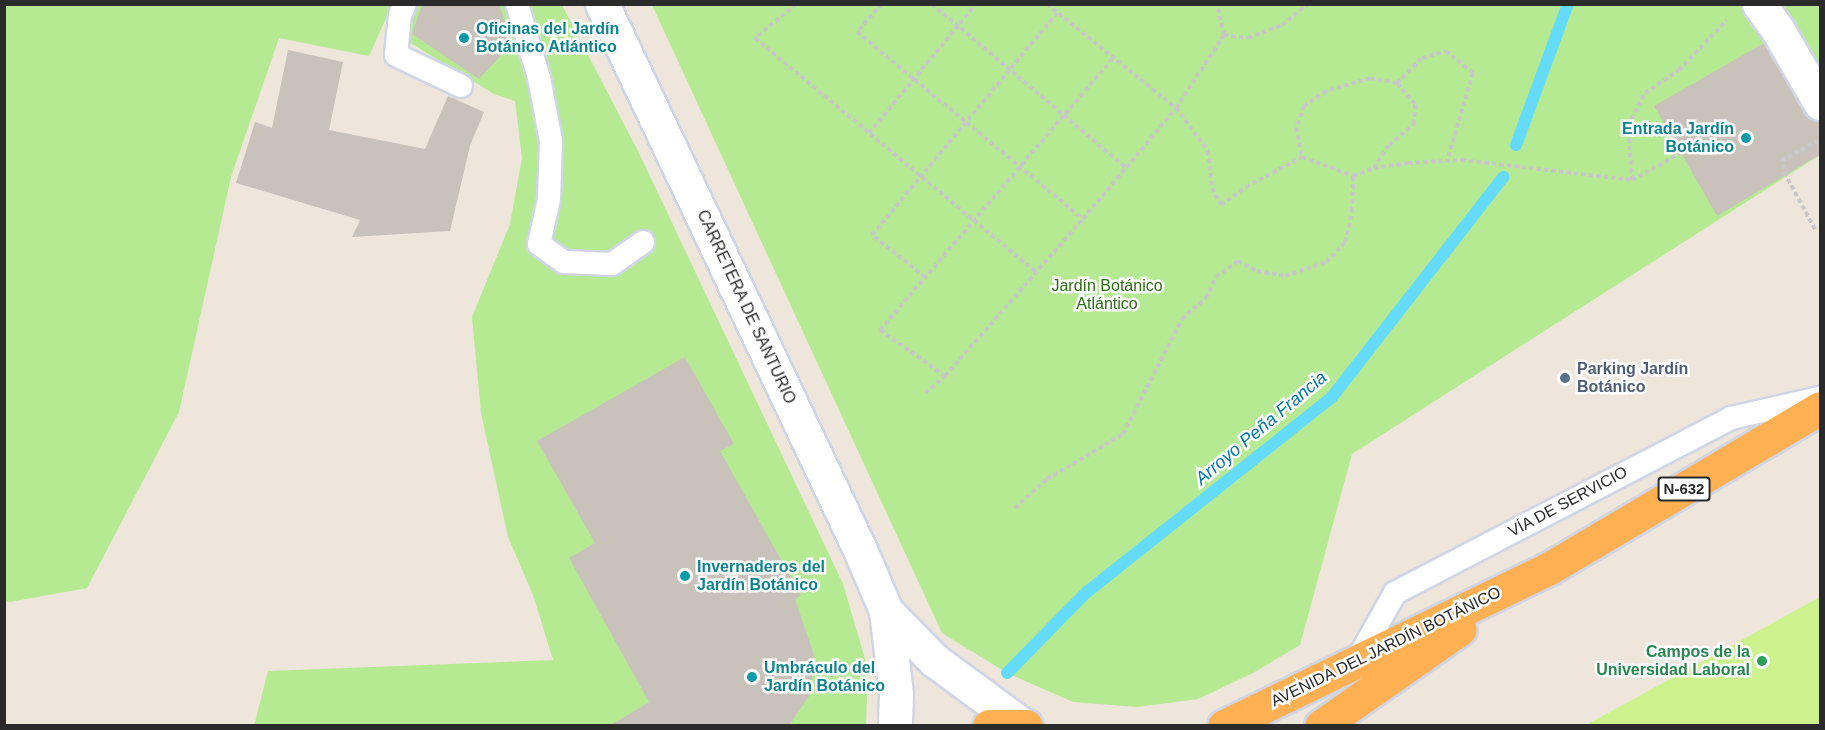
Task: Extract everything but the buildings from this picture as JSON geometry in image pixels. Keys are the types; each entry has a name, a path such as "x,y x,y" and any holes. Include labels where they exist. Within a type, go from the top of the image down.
{"highway":[{"name":"AVENIDA DEL JARDÍN BOTÁNICO","path":"1321,726 1548,569 1821,408"},
{"name":"AVENIDA DEL JARDÍN BOTÁNICO","path":"1224,726 1548,569"},
{"path":"989,726 1024,725"}],"street":[{"name":"CARRETERA DE SANTURIO","path":"602,4 861,552 886,611 896,694 895,726"},
{"path":"1745,9 1779,32 1821,103"},
{"name":"CARRETERA DE SANTURIO","path":"886,611 934,660 1024,725"}],"lane":[{"path":"405,4 400,15 396,56 461,86"},
{"path":"517,4 539,78 551,141 549,199 539,244 564,262 612,264 643,242"},
{"name":"VÍA DE SERVICIO","path":"1356,662 1395,593 1731,418 1821,398"}],"path":[{"path":"796,4 755,38 1036,272"},
{"path":"882,4 856,32 1083,219"},
{"path":"932,4 1125,167"},
{"path":"869,133 976,4"},
{"path":"1047,4 1112,59 1176,108 1208,151 1212,188 1221,205 1246,187 1302,157 1353,176 1374,168 1447,161 1536,168 1632,180 1681,153"},
{"path":"925,393 945,376 1083,219 1176,108 1224,35 1217,4"},
{"path":"1224,35 1248,38 1282,25 1308,4"},
{"path":"1632,180 1628,126 1645,93 1679,70 1745,9"},
{"path":"925,277 872,235 1057,13"},
{"path":"1397,82 1422,58 1446,51 1473,73 1447,161"},
{"path":"945,376 880,330 1112,59"},
{"path":"1302,157 1296,128 1304,106 1326,91 1370,78 1397,82 1415,104 1414,124 1389,145 1374,168"},
{"path":"1815,229 1786,176 1782,161 1821,140"},
{"path":"1015,508 1047,479 1123,434 1182,319 1206,298 1216,277 1238,261 1257,271 1285,276 1326,262 1345,242 1352,211 1353,176"}],"green space":[{"path":"5,4 392,5 369,56 279,38 231,177 179,412 87,588 10,602 4,601"},
{"path":"419,5 562,5 639,153 843,584 868,669 866,725 254,726 268,671 553,660 533,595 508,537 481,413 472,317 510,224 522,158 515,101 494,94 404,39"},
{"name":"Jardín Botánico Atlántico","path":"652,5 1820,5 1820,155 1352,454 1300,645 1253,673 1198,699 1137,707 1073,702 1007,673 942,633"},
{"name":"Campos de la Universidad Laboral","path":"1820,597 1820,725 1586,725"}],"waterway":[{"name":"Arroyo Peña Francia","path":"1516,145 1568,4"},
{"name":"Arroyo Peña Francia","path":"1007,673 1087,592 1332,397 1503,177"}],"place":[{"name":"Oficinas del Jardín Botánico Atlántico","path":"464,38"},
{"name":"Entrada Jardín Botánico","path":"1746,138"},
{"name":"Parking Jardín Botánico","path":"1565,378"},
{"name":"Invernaderos del Jardín Botánico","path":"685,576"},
{"name":"Campos de la Universidad Laboral","path":"1762,661"},
{"name":"Umbráculo del Jardín Botánico","path":"752,677"}]}
